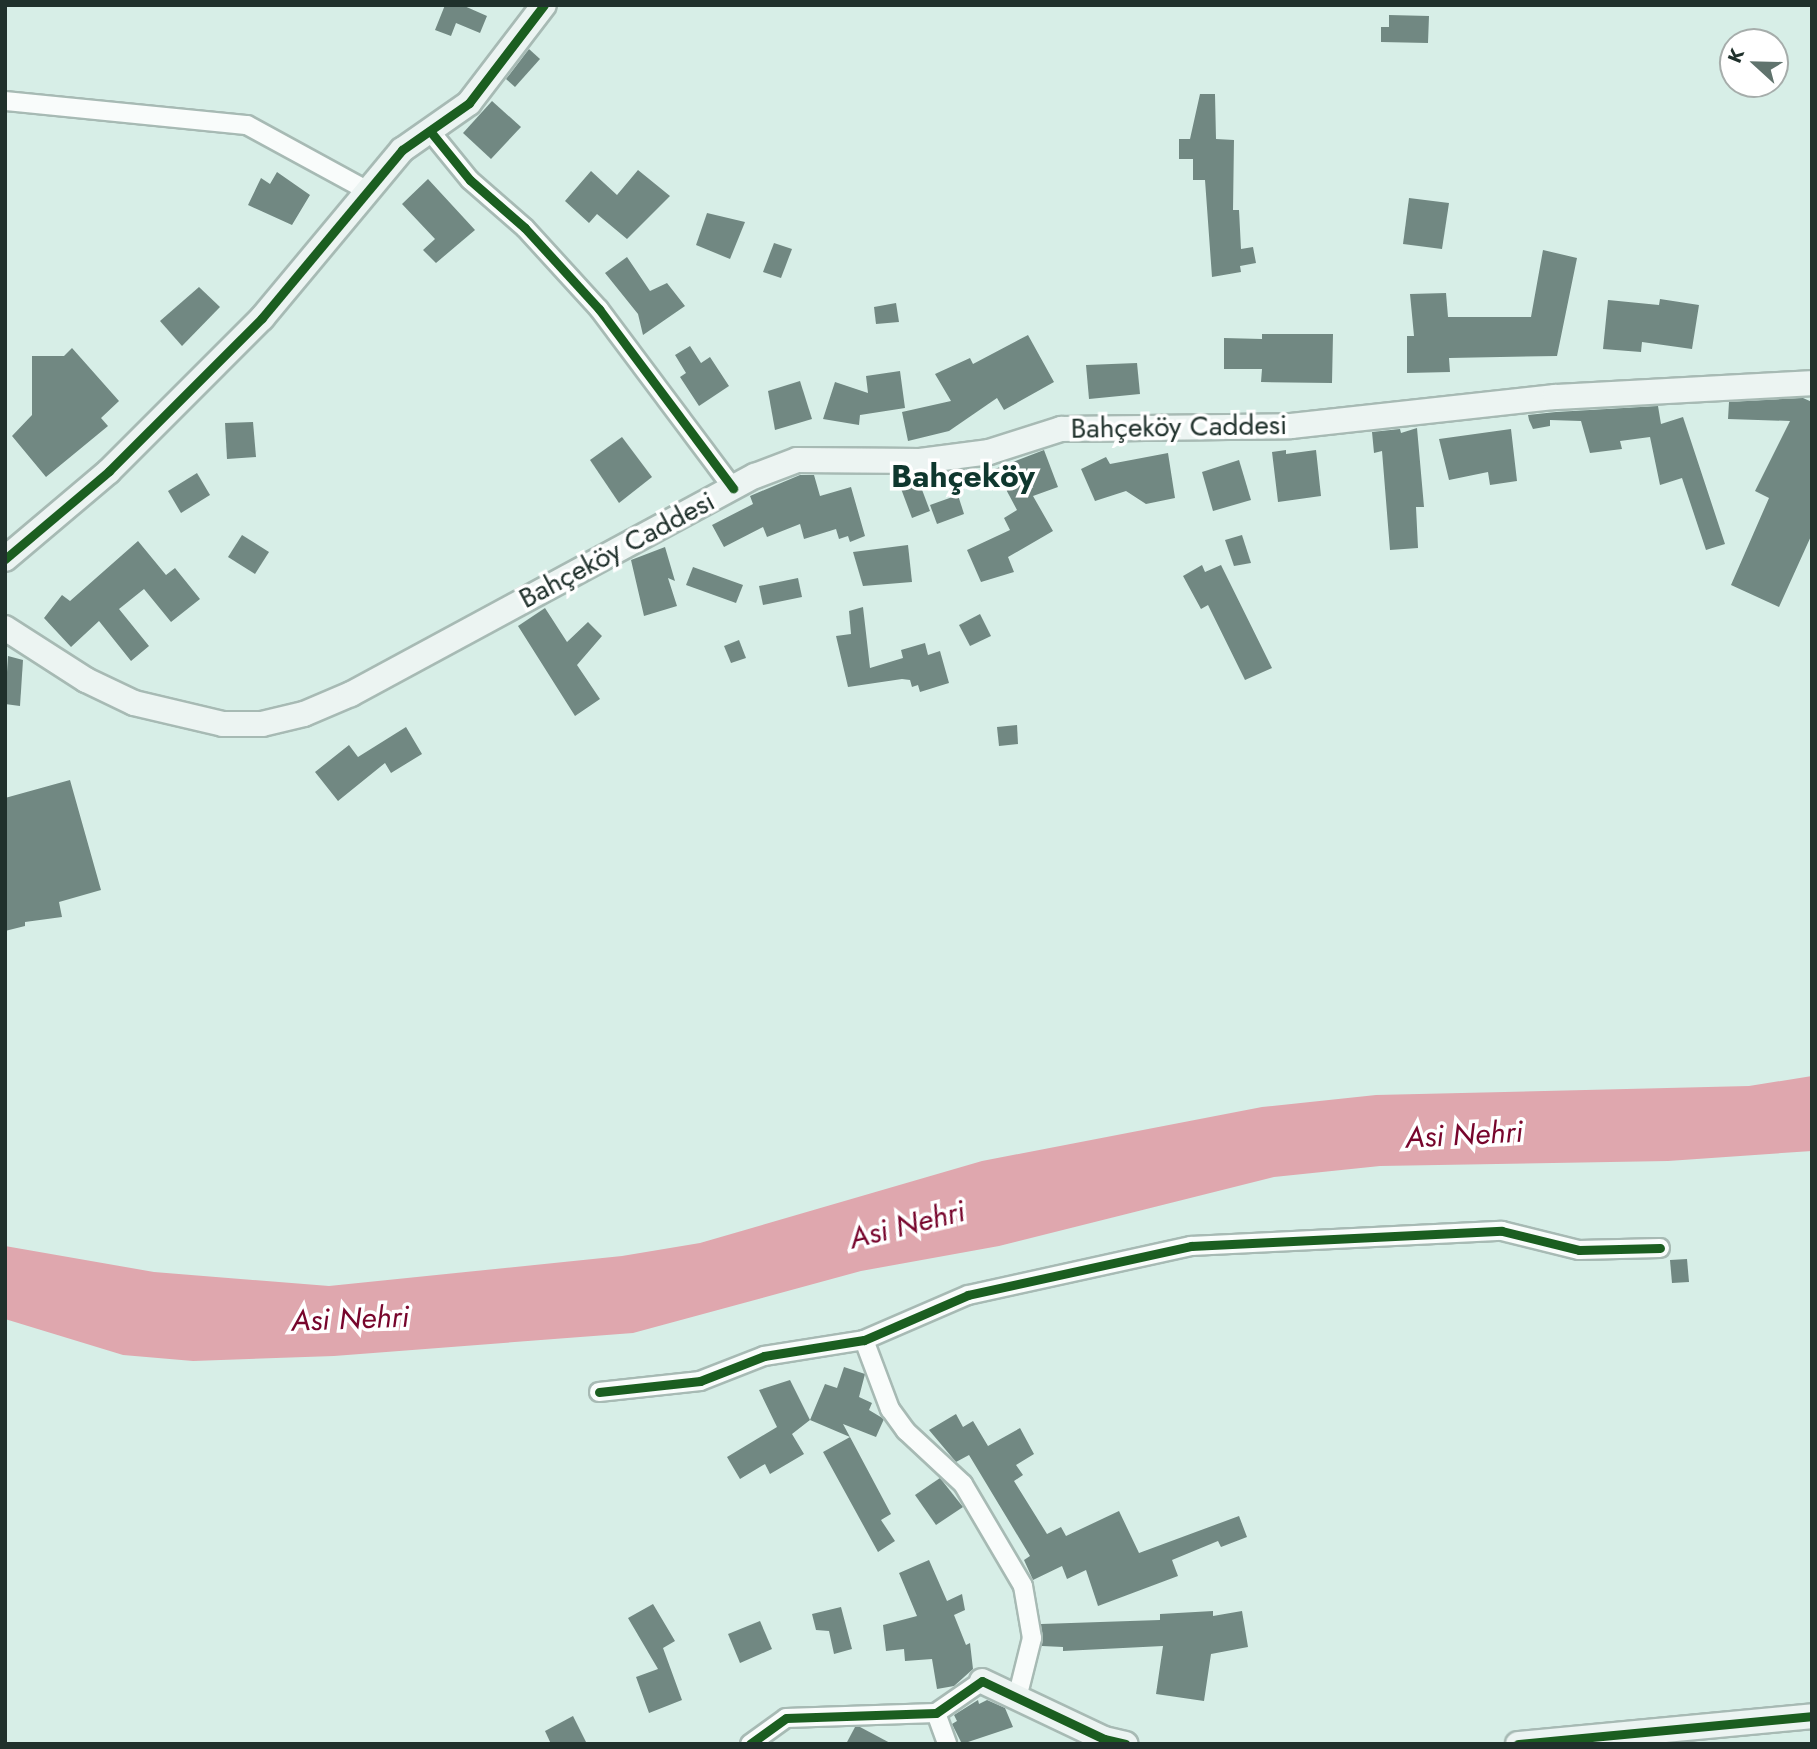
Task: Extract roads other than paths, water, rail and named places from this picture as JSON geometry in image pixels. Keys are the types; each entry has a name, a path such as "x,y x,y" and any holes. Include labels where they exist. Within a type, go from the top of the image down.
{"main road":[{"path":"5,559 109,471 262,318 402,150 469,103 544,5"},
{"name":"Bahçeköy Caddesi","path":"5,628 86,680 134,703 223,724 262,724 304,714 351,694 733,488 797,460 919,461 989,452 1061,429 1291,426 1555,397 1812,383"},
{"path":"982,1681 1125,1744"},
{"path":"1518,1744 1812,1716"}],"street":[{"path":"5,101 247,125 366,190"},
{"path":"430,131 470,180 525,229 599,309 733,488"},
{"path":"599,1392 682,1385 764,1356 864,1340 968,1295 1191,1246 1502,1231 1579,1250 1660,1248"},
{"path":"864,1340 890,1409 906,1431 963,1484 1023,1586 1032,1637 1017,1698"},
{"path":"750,1744 786,1718 936,1713 982,1681"},
{"path":"936,1713 947,1744"}],"water":[{"name":"Asi Nehri","path":"1812,1076 1812,1151 1668,1161 1380,1166 1274,1177 999,1246 861,1271 633,1333 334,1356 193,1361 123,1355 5,1319 5,1246 154,1272 329,1286 622,1256 700,1243 982,1161 1262,1107 1376,1095 1749,1086"}],"district":[{"name":"Bahçeköy","path":"963,476"}]}
